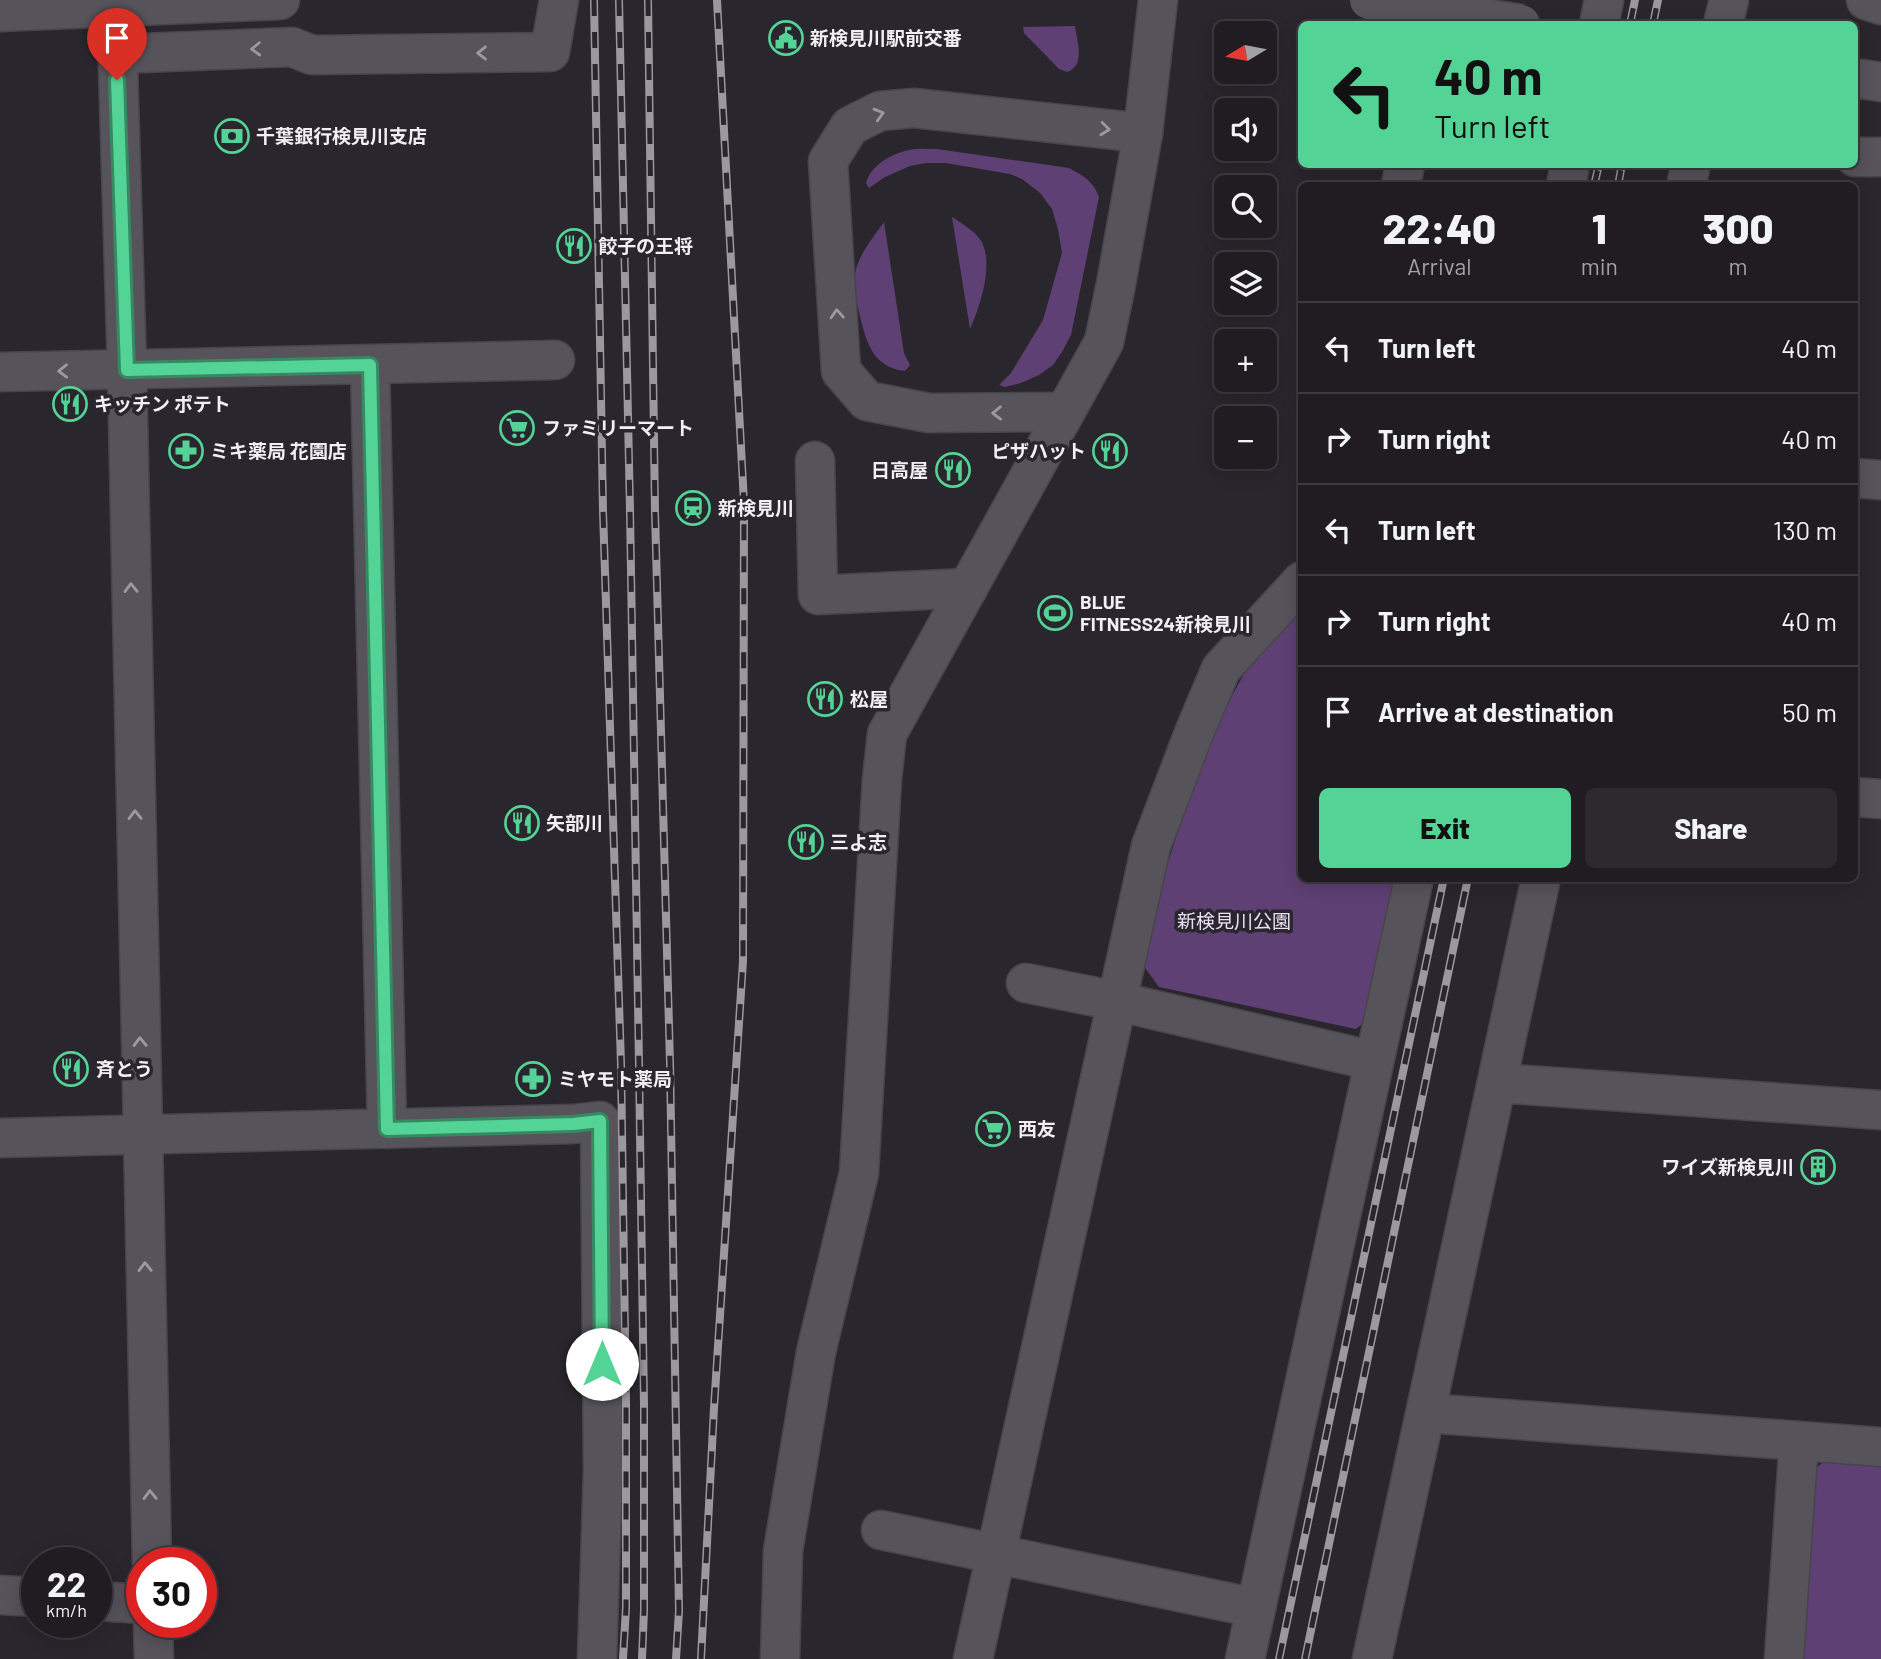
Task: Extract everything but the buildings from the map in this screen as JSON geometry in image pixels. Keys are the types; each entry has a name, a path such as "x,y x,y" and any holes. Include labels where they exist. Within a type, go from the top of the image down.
{"street":[{"path":"0,12 116,3 165,5 280,0"},
{"path":"116,54 292,47 312,55 550,52 559,0"},
{"path":"780,1659 783,1551 816,1352 859,1173 882,779 887,734 1104,342 1143,133 1158,0"},
{"path":"1369,0 1502,21"},
{"path":"1401,0 1411,21"},
{"path":"1600,21 1604,0"},
{"path":"1724,21 1729,0"},
{"path":"1866,0 1881,5"},
{"path":"116,3 127,370 152,1547"},
{"path":"1858,78 1881,82"},
{"path":"1065,412 929,413 867,401 841,371 828,161 850,126 880,111 914,108 1143,133"},
{"path":"1858,157 1881,157"},
{"path":"0,372 555,360"},
{"path":"370,365 387,1129"},
{"path":"815,461 818,595 968,588"},
{"path":"1858,478 1881,480"},
{"path":"973,1659 1151,846 1194,733 1222,669 1298,585"},
{"path":"1858,797 1881,799"},
{"path":"1245,1659 1413,882"},
{"path":"1372,1659 1541,882"},
{"path":"1026,983 1374,1060"},
{"path":"1497,1083 1881,1110"},
{"path":"0,1138 573,1124 600,1121 603,1471 597,1659"},
{"path":"1426,1413 1881,1447"},
{"path":"1784,1659 1799,1441"},
{"path":"881,1530 1256,1608"},
{"path":"0,1595 21,1596"},
{"path":"153,1638 154,1659"}],"green space":[{"path":"1075,26 1078,59 1073,69 1067,72 1059,69 1024,33 1023,27"},
{"path":"912,149 937,149 1069,168 1087,180 1099,197 1071,335 1053,365 1021,383 1005,387 999,385 1011,373 1043,320 1062,253 1052,209 1040,193 1022,179 1010,174 946,163 910,166 885,177 869,188 866,183 872,171 889,157"},
{"path":"952,217 979,238 986,258 985,283 970,329"},
{"path":"884,222 904,353 910,365 905,371 884,364 877,358 864,332 855,293 855,274 859,260"},
{"name":"新検見川公園","path":"1298,613 1298,882 1399,882 1371,1016 1356,1029 1159,987 1143,965 1162,881 1208,739 1244,674"},
{"path":"1824,1461 1881,1466 1881,1659 1797,1659 1809,1475"}],"railway":[{"path":"594,0 603,511 621,1064 626,1403 626,1608 623,1659"},
{"path":"619,0 644,1405 642,1659"},
{"path":"648,0 655,512 670,1063 679,1611 676,1659"},
{"path":"701,1659 743,961 744,503 717,0"},
{"path":"1631,21 1635,0"},
{"path":"1654,21 1658,0"},
{"path":"1595,182 1598,168"},
{"path":"1619,182 1621,168"},
{"path":"1279,1659 1443,882"},
{"path":"1305,1659 1467,882"}],"place":[{"name":"新検見川駅前交番","path":"786,38"},
{"name":"千葉銀行検見川支店","path":"232,136"},
{"name":"餃子の王将","path":"574,246"},
{"name":"キッチン ポテト","path":"70,404"},
{"name":"ファミリーマート","path":"517,428"},
{"name":"ミキ薬局 花園店","path":"186,451"},
{"name":"ピザハット","path":"1110,451"},
{"name":"日高屋","path":"953,470"},
{"name":"新検見川","path":"693,508"},
{"name":"BLUE FITNESS24新検見川","path":"1055,613"},
{"name":"松屋","path":"825,699"},
{"name":"矢部川","path":"522,823"},
{"name":"三よ志","path":"806,842"},
{"name":"斉とう","path":"71,1069"},
{"name":"ミヤモト薬局","path":"533,1079"},
{"name":"西友","path":"993,1129"},
{"name":"ワイズ新検見川","path":"1818,1167"}],"route":[{"path":"117,80 127,370 370,365 387,1129 600,1121 602,1364"}]}
